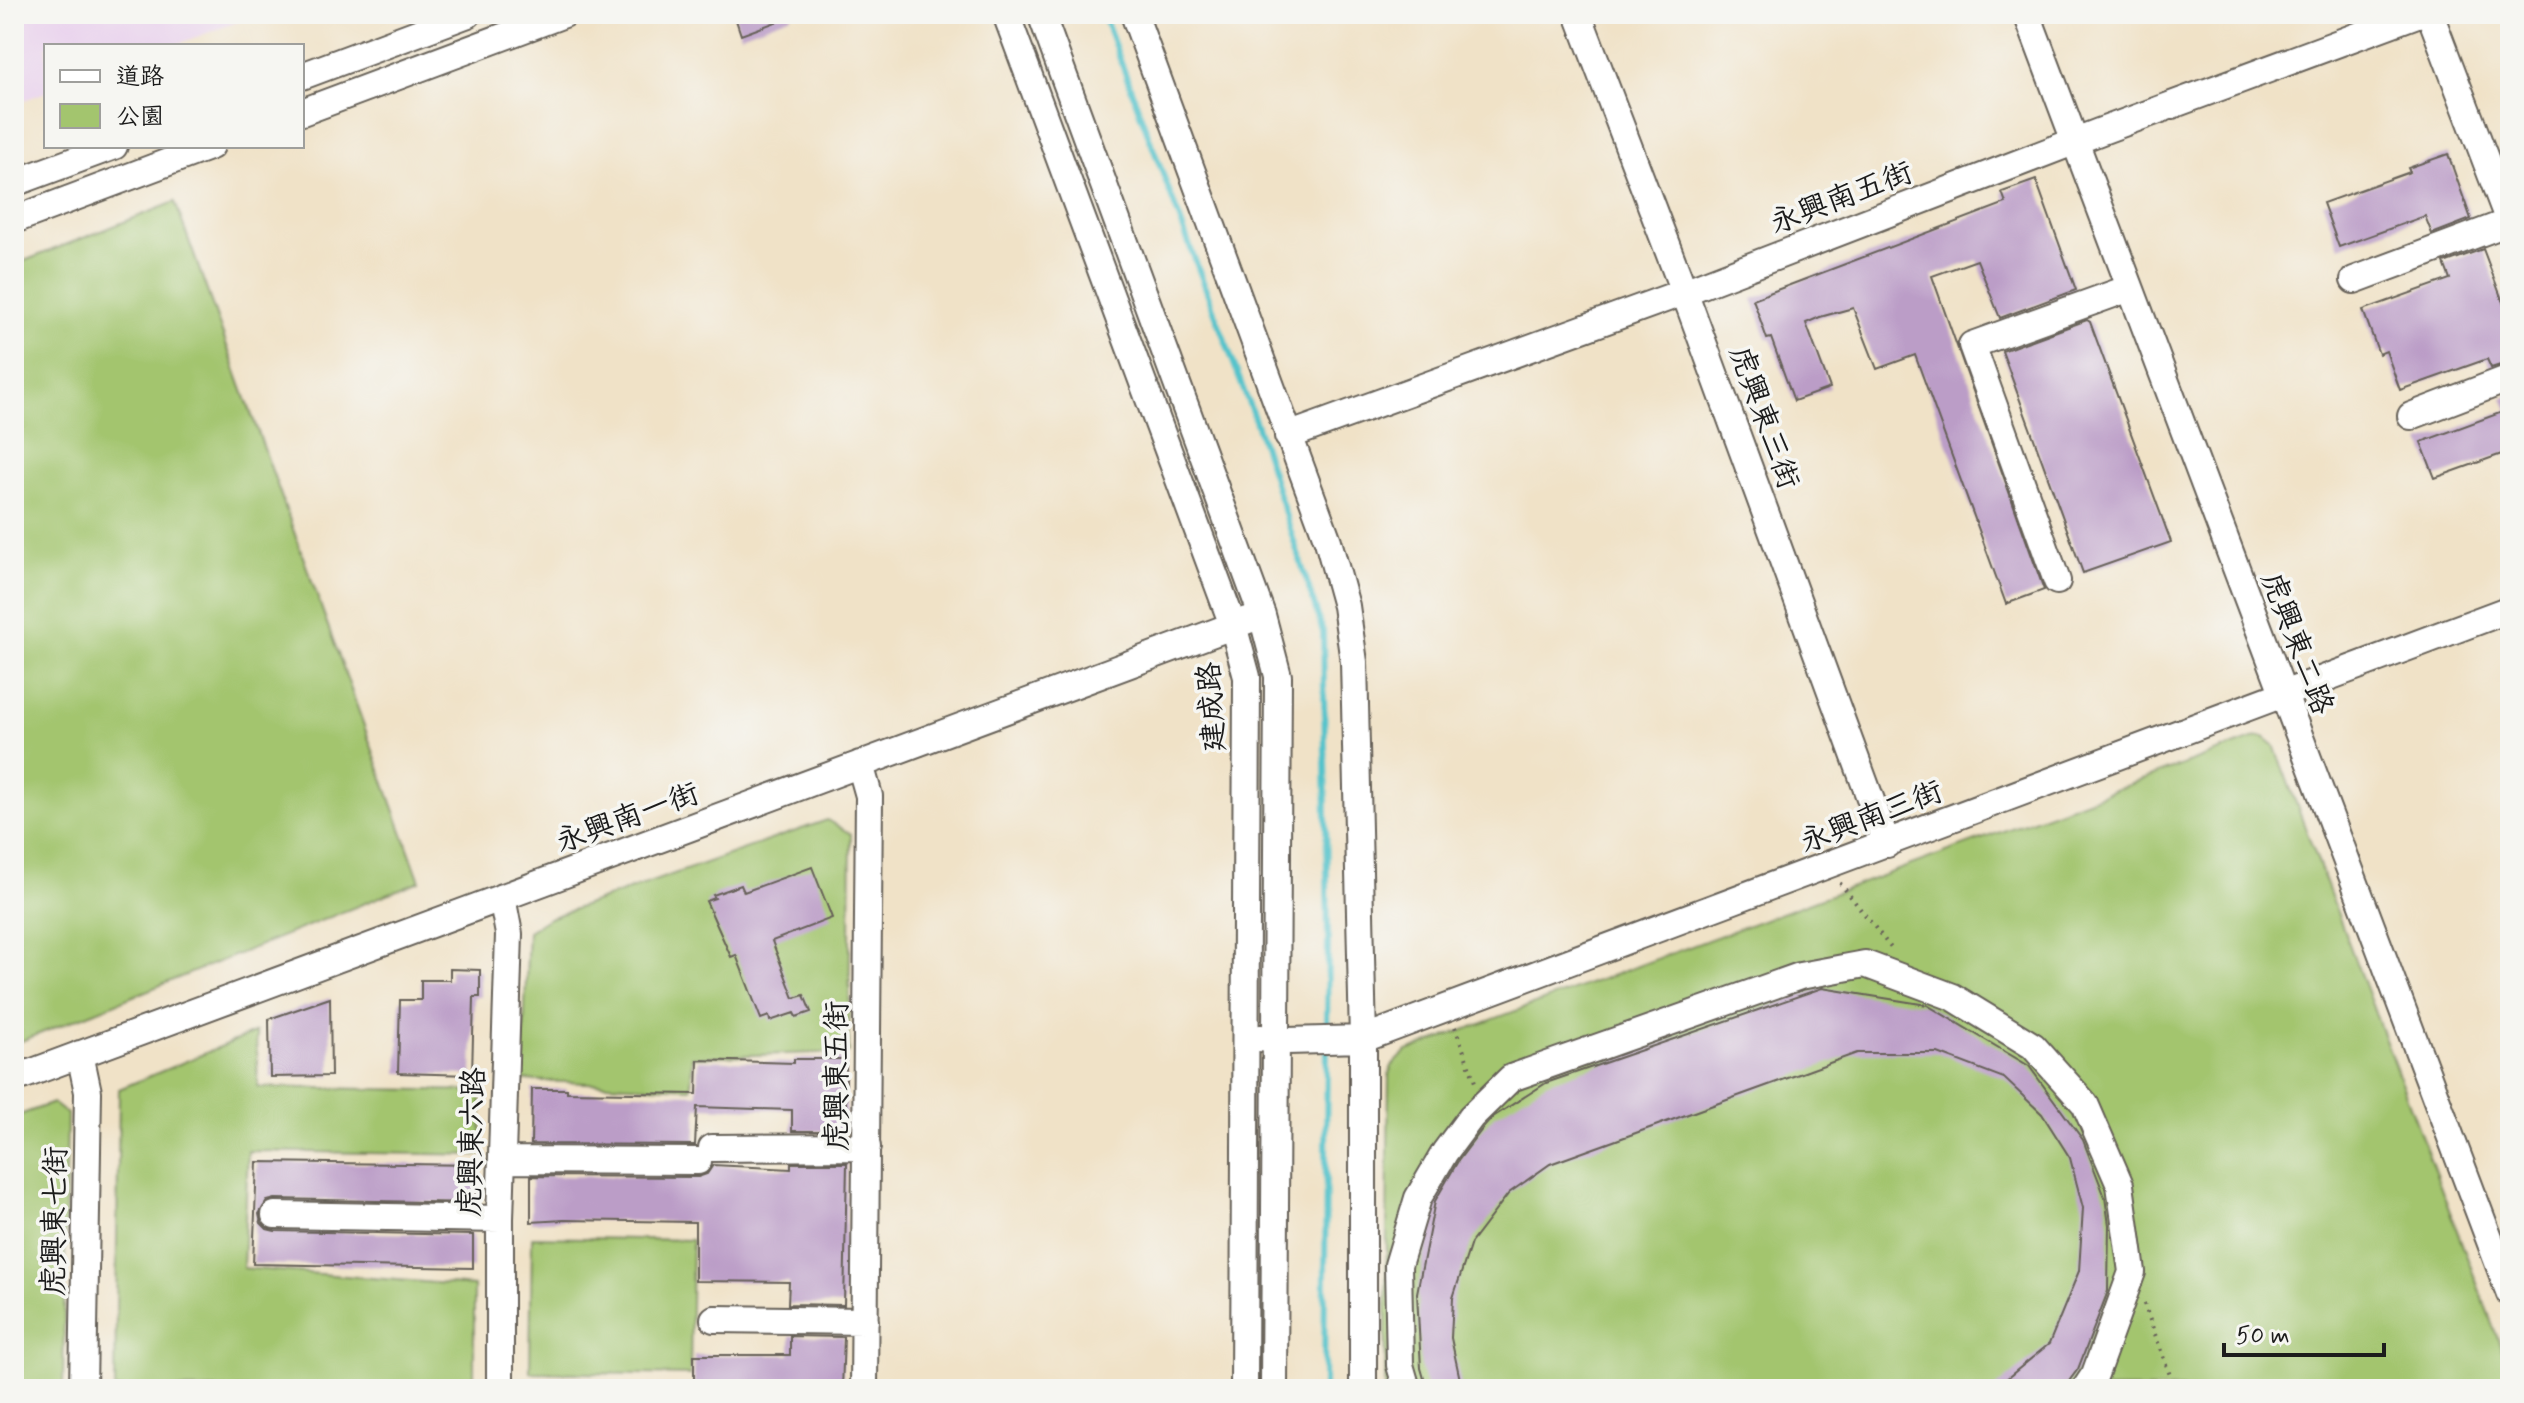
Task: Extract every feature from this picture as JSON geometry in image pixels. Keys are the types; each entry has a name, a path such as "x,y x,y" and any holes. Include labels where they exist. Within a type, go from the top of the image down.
{"street":[{"path":"304,111 564,14"},
{"name":"建成路","path":"1006,14 1233,625 1247,677 1244,1389"},
{"path":"1041,14 1262,615 1278,676 1282,1040 1274,1389"},
{"path":"1134,14 1328,541 1346,606 1354,662 1355,1040 1363,1389"},
{"name":"虎興東三街","path":"1578,14 1887,844"},
{"name":"虎興東二路","path":"2027,14 2283,694 2500,1242 2510,1294"},
{"name":"永興南五街","path":"1288,436 1684,292 2075,141 2417,14"},
{"path":"2354,280 2510,223 2430,14"},
{"path":"304,75 459,16"},
{"path":"14,183 109,148"},
{"path":"14,220 206,148"},
{"path":"2057,581 1972,345 2130,288"},
{"path":"2411,416 2510,378"},
{"name":"永興南三街","path":"1247,1037 1355,1040 2510,609"},
{"name":"永興南一街","path":"14,1079 1262,615"},
{"name":"虎興東五街","path":"860,764 869,796 864,1389"},
{"name":"虎興東六路","path":"500,1389 500,1219 509,934 502,897"},
{"path":"1407,1389 1400,1365 1398,1265 1418,1198 1445,1152 1482,1103 1511,1078 1800,976 1865,964 1953,997 2033,1046 2085,1104 2120,1185 2132,1272 2095,1374 2085,1389"},
{"name":"虎興東七街","path":"80,1054 88,1092 83,1389"},
{"path":"502,1160 867,1147"},
{"path":"275,1215 500,1219"},
{"path":"714,1319 865,1321"}],"path":[{"path":"1840,883 1918,982"},
{"path":"1455,1027 1482,1103"},
{"path":"2132,1272 2175,1389"}],"shaded area":[{"path":"14,14 259,14 177,44 44,44 44,93 14,104"}],"green space":[{"path":"175,202 420,881 14,1044 14,265"},
{"path":"2264,737 2274,745 2510,1371 2510,1389 1385,1389 1389,1074 1392,1066 1407,1051"},
{"path":"827,820 851,834 849,1052 692,1057 691,1088 522,1080 528,931 549,918"},
{"path":"256,1032 258,1087 481,1091 482,1155 248,1151 243,1268 474,1286 474,1389 115,1389 119,1089"},
{"path":"53,1103 67,1114 63,1389 14,1389 14,1117"},
{"path":"532,1237 692,1240 690,1375 530,1372"}],"building":[{"path":"734,14 792,14 792,16 741,35"},
{"path":"2448,154 2471,219 2432,234 2425,216 2339,247 2323,203 2410,172 2408,168"},
{"path":"2036,180 2076,290 2000,318 1977,260 1932,276 2044,590 2006,604 1915,355 1877,369 1853,308 1820,317 1806,323 1830,388 1794,401 1753,299 2006,203 2002,192"},
{"path":"2483,249 2510,321 2510,362 2491,368 2487,359 2400,390 2386,351 2379,354 2363,310 2450,279 2444,263"},
{"path":"2087,320 2171,542 2083,573 2002,351"},
{"path":"2510,395 2510,451 2435,478 2421,442 2508,410 2503,398"},
{"path":"812,867 832,918 772,941 794,998 804,995 811,1012 796,1017 794,1013 770,1021 769,1016 761,1019 736,955 731,957 706,901 715,898 713,895 741,885 744,892"},
{"path":"450,969 480,970 480,997 474,997 472,1075 398,1073 400,1000 421,1000 421,980 450,980"},
{"path":"1822,988 1927,1005 2029,1066 2083,1140 2105,1197 2109,1225 2108,1291 2078,1369 2063,1389 1994,1389 2049,1344 2079,1271 2083,1208 2070,1158 2042,1114 2004,1078 1938,1053 1857,1053 1550,1164 1509,1193 1471,1243 1453,1298 1451,1338 1462,1389 1427,1389 1421,1368 1417,1293 1435,1201 1458,1161 1493,1117 1546,1083"},
{"path":"330,998 331,1076 270,1077 269,1019"},
{"path":"794,1059 846,1059 846,1131 792,1131 792,1110 697,1107 695,1145 531,1144 532,1089 697,1094 698,1060 794,1063"},
{"path":"257,1162 477,1165 476,1203 275,1199 267,1201 259,1214 261,1223 275,1231 473,1235 473,1268 253,1264"},
{"path":"791,1163 847,1163 844,1305 788,1304 789,1282 695,1281 695,1222 531,1222 531,1176 698,1177 707,1174 713,1165 791,1169"},
{"path":"790,1336 844,1337 842,1389 694,1389 694,1355 790,1355"}],"waterway":[{"path":"1103,14 1256,423 1323,632 1327,1033"},
{"path":"1324,1389 1327,1045"}]}
